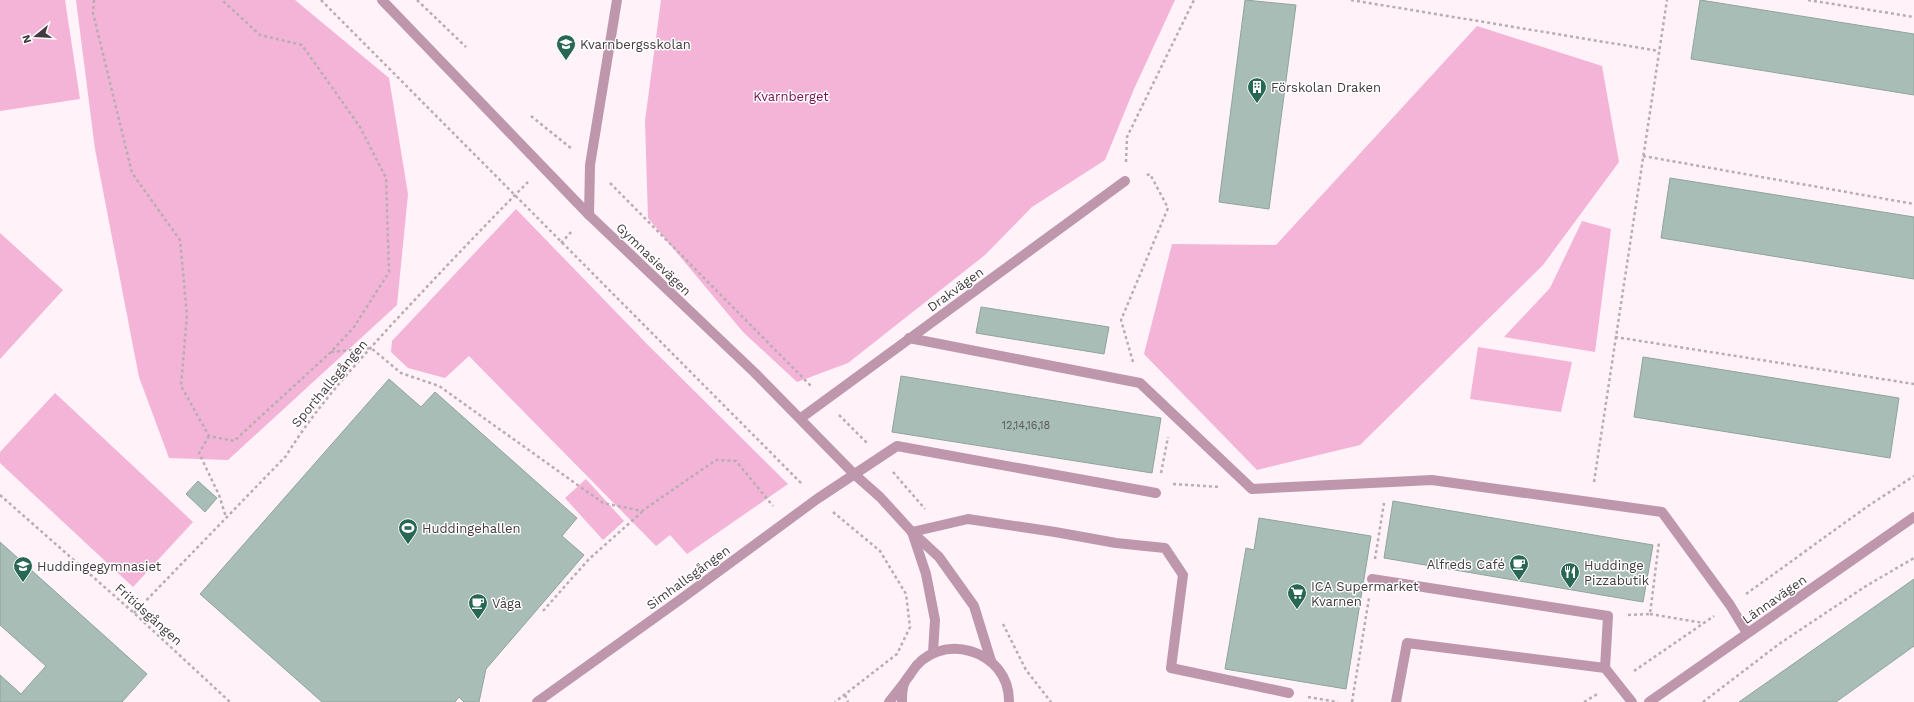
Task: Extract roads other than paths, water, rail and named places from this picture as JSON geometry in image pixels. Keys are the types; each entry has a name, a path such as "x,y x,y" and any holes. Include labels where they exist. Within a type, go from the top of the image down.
{"street":[{"name":"Gymnasievägen","path":"382,0 589,215 800,418 854,474 880,497 912,532 940,557 974,606 991,661"},
{"path":"589,215 590,164 617,0"},
{"name":"Drakvägen","path":"800,418 1125,181"},
{"path":"909,338 1140,384 1252,489 1432,480 1662,512 1730,605 1747,633"},
{"name":"Simhallsgången","path":"537,702 817,499 897,446 1156,493"},
{"name":"Lännavägen","path":"1648,702 1914,517"},
{"path":"912,532 968,519 1116,543 1166,548 1182,575 1171,668 1289,693"},
{"name":"Gymnasievägen","path":"912,532 926,574 935,620 932,653"},
{"path":"1372,579 1608,616 1605,668"},
{"path":"1396,702 1407,643 1605,668 1632,702"},
{"path":"890,702 916,665 932,653 952,648 973,651 991,661 1004,679 1010,701"},
{"path":"902,702 904,684"}],"place":[{"name":"Kvarnbergsskolan","path":"566,61"},
{"name":"Förskolan Draken","path":"1257,104"},
{"name":"Huddingehallen","path":"408,545"},
{"name":"Alfreds Café","path":"1519,581"},
{"name":"Huddingegymnasiet","path":"23,583"},
{"name":"Huddinge Pizzabutik","path":"1570,589"},
{"name":"ICA Supermarket Kvarnen","path":"1297,610"},
{"name":"Våga","path":"478,620"}],"park label":[{"name":"Kvarnberget","path":"791,96"}]}
